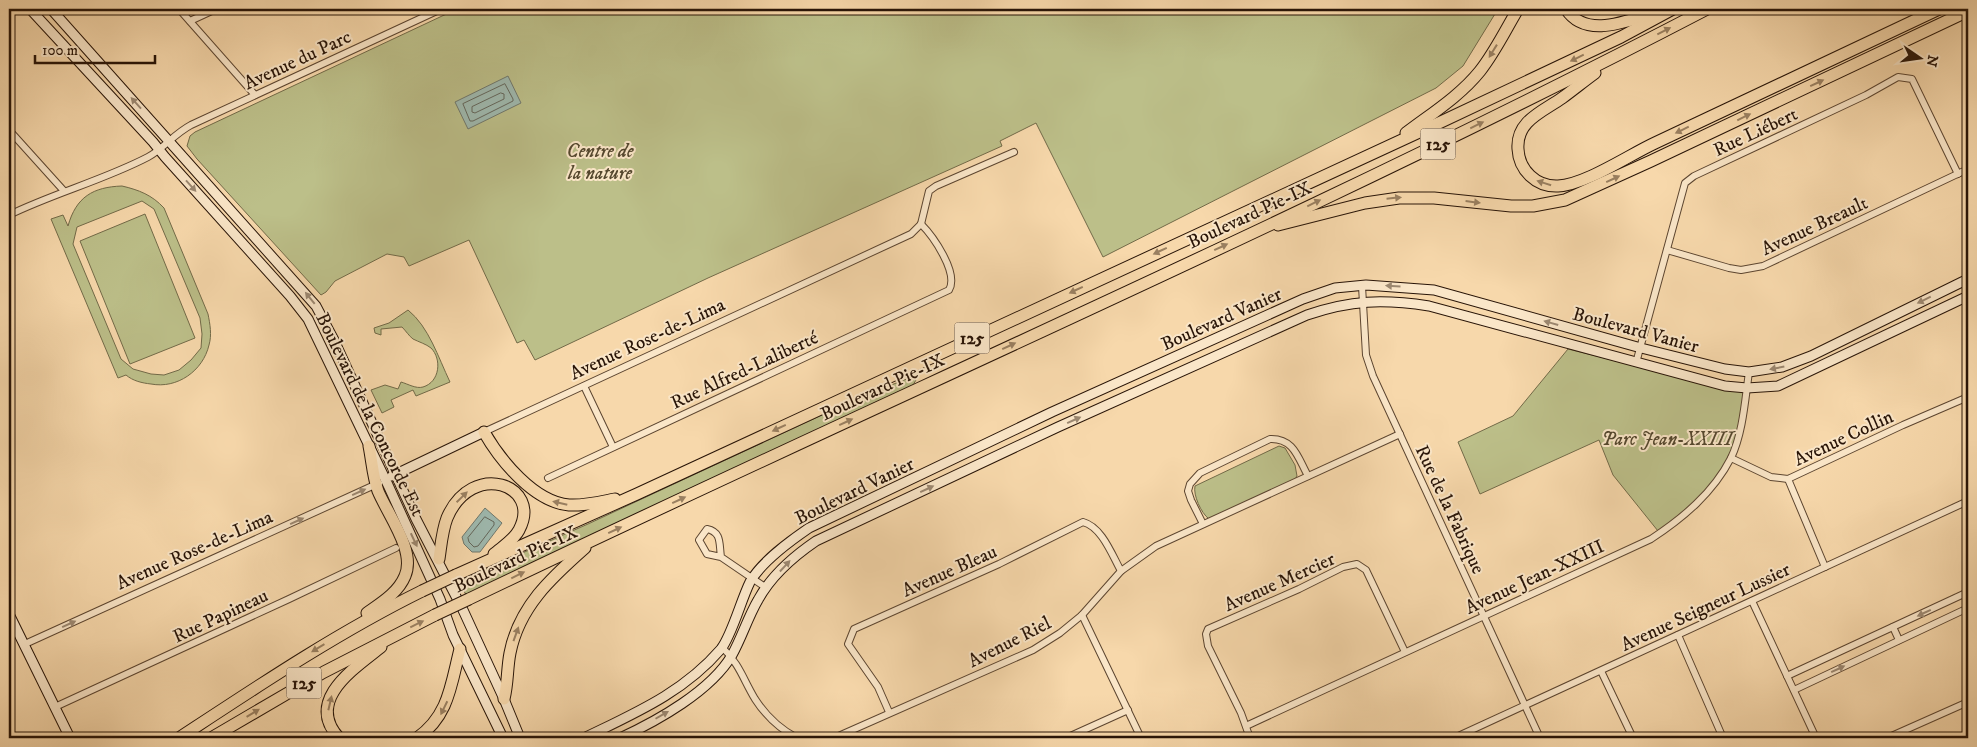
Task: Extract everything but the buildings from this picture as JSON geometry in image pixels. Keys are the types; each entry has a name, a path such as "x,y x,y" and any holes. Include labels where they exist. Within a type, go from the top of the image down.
{"highway":[{"path":"1388,146 1454,97 1469,83 1485,64 1518,9"},
{"path":"1566,9 1580,22 1597,26 1672,9"},
{"name":"Boulevard Pie-IX","path":"179,738 283,669 340,634 422,591 488,560 523,547 1538,77 1621,37 1672,9"},
{"name":"Boulevard Pie-IX","path":"211,738 309,680 400,632 1255,231 1534,98 1707,9"},
{"path":"1621,54 1535,115 1524,125 1518,142 1519,157 1525,170 1534,179 1543,184 1557,186 1582,180 1657,142 1939,9"},
{"path":"1255,231 1365,203 1399,198 1434,198 1511,206 1543,205 1565,200 1652,161 1968,11"},
{"path":"484,432 490,442 522,479 539,495 549,500 565,504 584,505 636,494"},
{"path":"340,634 395,591 402,583 407,570 406,550 369,446"},
{"path":"438,560 445,523 453,507 461,497 471,490 482,484 493,482 508,487 517,496 522,507 523,518 517,533 488,560"},
{"path":"504,699 508,682 510,651 528,608 551,578 594,540"},
{"path":"339,738 332,729 328,717 328,704 334,689 345,676 400,632"},
{"path":"417,738 434,724 444,710 452,687 460,649"}],"street":[{"name":"Boulevard de la Concorde Est","path":"30,9 159,149 304,313 319,339 369,446"},
{"name":"Boulevard de la Concorde Est","path":"51,9 316,306 334,340 416,519 438,560 504,699 520,738"},
{"path":"179,9 255,95"},
{"path":"190,21 216,9"},
{"name":"Avenue du Parc","path":"9,214 122,170 149,156 187,127 441,9"},
{"name":"Rue Liébert","path":"1636,362 1685,183 1694,176 1866,95 1898,77 1912,79 1958,174"},
{"path":"9,130 64,191"},
{"path":"921,224 929,191 936,186 1014,152"},
{"name":"Avenue Breault","path":"1667,250 1741,270 1764,266 1968,169"},
{"name":"Avenue Rose-de-Lima","path":"25,644 381,482 484,432 911,234 921,224"},
{"name":"Rue Alfred-Laliberté","path":"548,478 944,292 952,285 951,273 933,236 921,224"},
{"name":"Boulevard Vanier","path":"584,738 672,693 695,675 722,647 752,579 781,548 809,528 1061,408 1303,299 1335,288 1400,286 1434,290 1641,348 1725,369 1749,372 1782,367 1811,356 1968,279"},
{"name":"Rue de la Fabrique","path":"1362,286 1366,355 1373,376 1540,738"},
{"name":"Boulevard Vanier","path":"620,738 679,706 707,684 731,656 765,587 797,554 825,536 1058,427 1307,315 1334,306 1363,302 1397,301 1429,306 1725,386 1747,388 1778,386 1968,296"},
{"name":"Avenue Jean-XXIII","path":"1246,726 1658,534 1673,524 1708,492 1731,458 1739,435 1749,372"},
{"path":"584,386 614,447"},
{"name":"Avenue Collin","path":"1731,458 1771,477 1788,479 1968,397"},
{"name":"Avenue Riel","path":"834,738 889,712 1033,650 1060,633 1082,615 1121,571 1156,546 1400,434"},
{"path":"1203,524 1190,500 1188,491 1190,484 1200,473 1270,439 1279,439 1289,443 1308,476"},
{"path":"1788,479 1825,567"},
{"name":"Boulevard de la Concorde Est","path":"381,482 424,561 460,649 503,738"},
{"name":"Avenue Seigneur Lussier","path":"1454,738 1968,501"},
{"name":"Avenue Bleau","path":"889,712 878,687 848,644 854,629 999,564 1083,522 1092,524 1105,541 1121,571"},
{"path":"721,557 719,536 714,531 707,529 699,540 707,554 721,557 765,587"},
{"name":"Rue Papineau","path":"55,707 396,548"},
{"name":"Avenue Mercier","path":"1246,726 1208,646 1206,634 1208,629 1299,589 1343,567 1357,564 1366,570 1405,652"},
{"path":"1787,676 1968,592"},
{"path":"1752,601 1816,738"},
{"path":"1794,690 1968,608"},
{"path":"9,614 70,738"},
{"path":"1082,615 1141,738"},
{"path":"1893,627 1899,640"},
{"path":"1678,635 1723,738"},
{"path":"722,647 741,670 761,707 782,729 797,738"},
{"path":"1601,670 1633,738"},
{"path":"1887,738 1968,702"},
{"path":"1066,738 1128,710"},
{"path":"1246,726 1250,738"}],"green space":[{"name":"Centre de la nature","path":"457,9 1498,9 1463,66 1436,88 1103,257 1036,123 1000,141 1002,146 708,278 535,360 524,340 517,343 469,240 409,266 404,257 387,254 335,281 321,295 187,146 190,136 195,132"},
{"path":"122,186 140,191 150,196 164,208 208,314 210,337 206,354 201,363 188,376 170,384 144,383 126,375 118,378 51,219 63,215 68,226 71,216 87,195 94,191","holes":["142,201 154,209 200,318 202,334 201,348 191,360 179,370 164,375 133,369 121,359 73,244 77,227"]},
{"path":"145,214 195,338 130,364 80,241"},
{"path":"408,310 422,325 450,382 416,396 413,390 391,400 394,407 382,413 371,390 385,385 398,389 401,382 415,387 423,387 433,380 438,370 437,358 431,348 413,339 402,327 381,329 381,335 375,333 374,328 389,323"},
{"name":"Parc Jean-XXIII","path":"1568,349 1745,393 1739,431 1727,461 1718,476 1709,490 1685,514 1658,531 1613,475 1599,440 1480,494 1458,442 1513,416"},
{"path":"912,377 916,380 913,385 466,595 459,581 588,524 865,395"},
{"path":"1279,446 1285,448 1295,465 1297,476 1294,481 1209,519 1206,516 1196,499 1195,486"}],"water":[{"path":"508,76 521,103 468,129 455,102"},
{"path":"485,508 502,523 480,552 472,552 464,544 462,537"}]}
